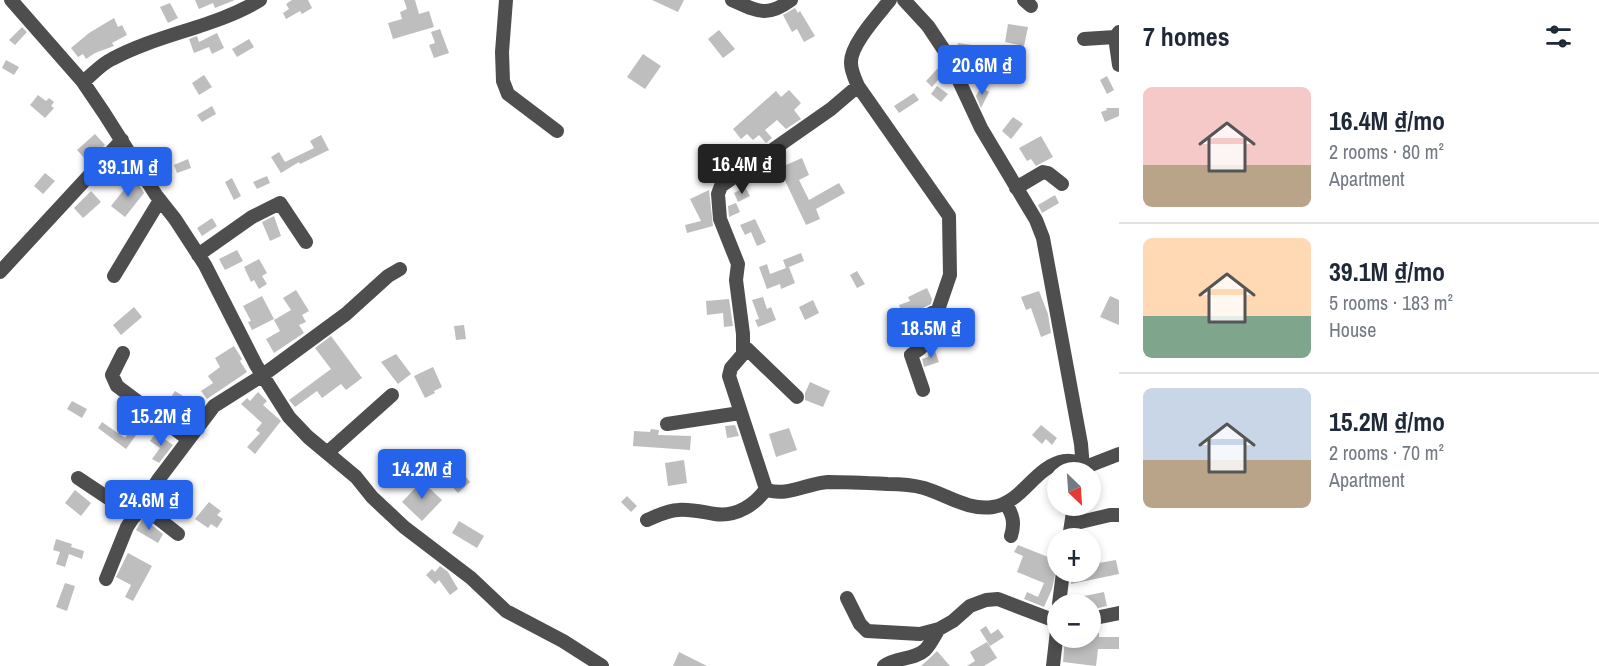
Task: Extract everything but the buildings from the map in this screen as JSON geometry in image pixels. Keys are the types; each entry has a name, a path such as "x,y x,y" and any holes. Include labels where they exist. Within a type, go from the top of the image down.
{"street":[{"path":"11,0 83,82 122,140 198,255 263,375 289,417 308,437 356,477 372,497 404,527 471,578 506,611 563,641 602,666"},
{"path":"83,82 117,56 232,13 260,0"},
{"path":"506,0 502,52 503,81 508,94 557,131"},
{"path":"732,0 766,13 774,11 791,0"},
{"path":"890,0 862,36 852,53 850,62 858,86 949,216 950,275 938,310 917,321 921,348 911,355 923,390"},
{"path":"904,0 940,42 981,128 1036,220 1043,238 1082,462"},
{"path":"1084,39 1117,34 1119,65"},
{"path":"858,86 831,108 721,186 718,194 720,219 738,264 736,280 743,345 743,354 731,368 729,376 766,489 783,492 827,482 890,484 923,488 977,508 993,507 1006,504 1017,497 1047,469"},
{"path":"0,272 6,255 122,140"},
{"path":"1016,188 1043,172 1048,173 1062,184"},
{"path":"114,276 160,200"},
{"path":"198,255 252,217 277,204 281,204 306,242"},
{"path":"106,579 127,527 188,439 214,406 263,375 346,314 388,276 400,269"},
{"path":"743,345 797,397"},
{"path":"123,353 112,375 117,386 188,439"},
{"path":"327,453 392,395"},
{"path":"667,424 740,413"},
{"path":"1098,462 1119,454"},
{"path":"78,478 178,534"},
{"path":"647,520 674,510 695,509 717,515 741,510 751,506 766,489"},
{"path":"1006,504 1012,513 1014,526 1011,536"},
{"path":"1072,524 1119,515"},
{"path":"1071,528 1073,516"},
{"path":"847,598 860,624 867,631 920,634 939,629 953,621 970,606 986,600 998,599 1047,618"},
{"path":"1101,617 1119,613"},
{"path":"884,666 891,661 919,654 927,648 939,629"},
{"path":"1053,666 1055,648"}]}
